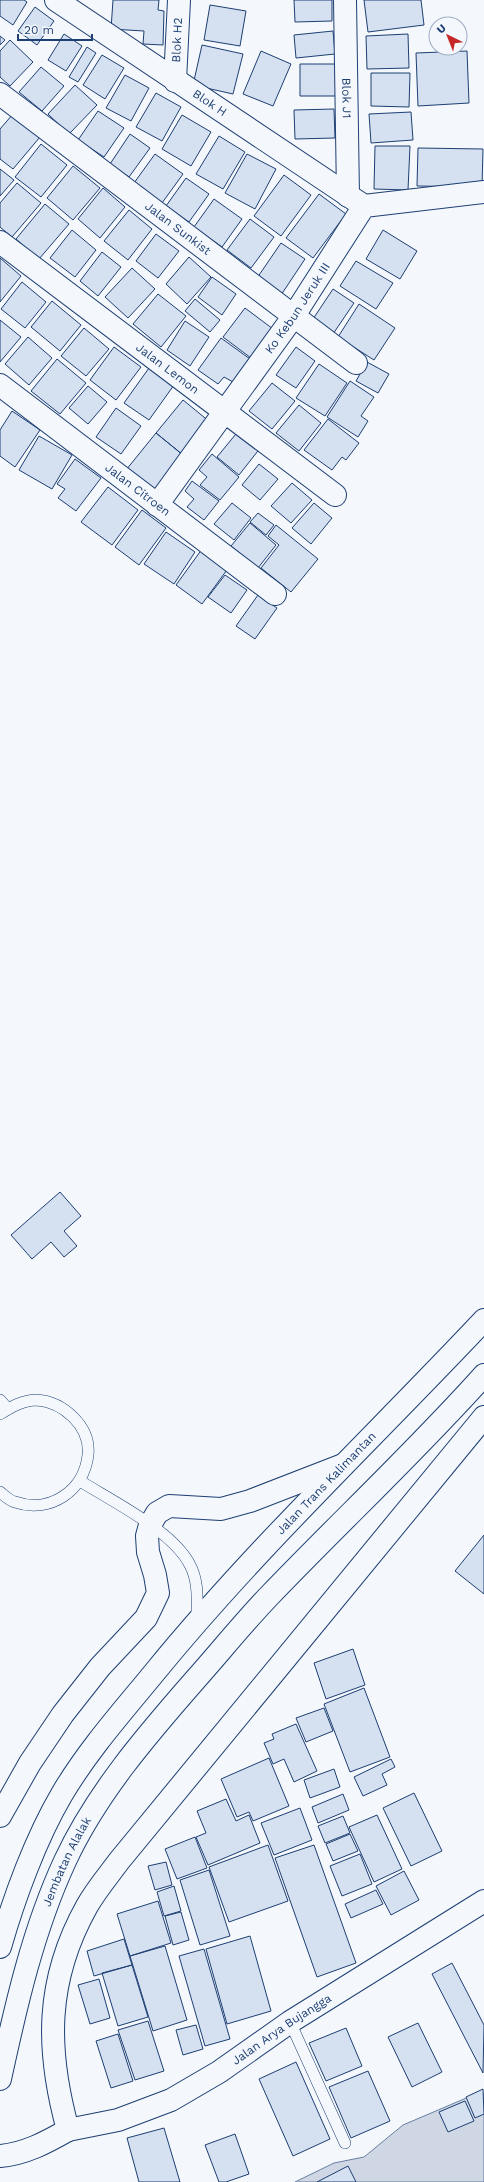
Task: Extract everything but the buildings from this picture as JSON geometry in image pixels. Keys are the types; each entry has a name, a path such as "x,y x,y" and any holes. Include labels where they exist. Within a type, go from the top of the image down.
{"main road":[{"name":"Blok H2","path":"175,81 178,0"},
{"name":"Blok J1","path":"345,0 356,201"},
{"name":"Blok H","path":"60,1 175,81 356,201"},
{"name":"Jalan Sunkist","path":"3,103 356,363"},
{"path":"356,201 484,192"},
{"name":"Ko Kebun Jeruk III","path":"157,505 293,317 356,201"},
{"name":"Jalan Lemon","path":"0,242 335,495"},
{"name":"Jalan Citroen","path":"0,385 275,594"},
{"name":"Jalan Trans Kalimantan","path":"0,1947 7,1921 30,1862 61,1795 92,1748 197,1620 343,1465 484,1320"},
{"name":"Jembatan Alalak","path":"0,2079 19,1993 37,1935 65,1861 91,1814 117,1775 156,1725 268,1596 484,1375"},
{"path":"68,2130 59,2096 52,2036 53,2009 59,1971 71,1937 88,1905 119,1862 484,1417"},
{"path":"0,1816 30,1763 62,1714 100,1667 146,1618 158,1594 155,1575 148,1552 147,1536 150,1525 157,1513 170,1506 221,1509 250,1500 343,1465"},
{"name":"Jalan Arya Bujangga","path":"0,2156 15,2155 51,2140 68,2130 118,2120 171,2100 219,2072 290,2022 484,1901"}],"lane":[{"path":"0,1400 4,1411 15,1404 36,1400 56,1404 73,1416 84,1433 88,1453 84,1474 80,1481 72,1491 55,1502 35,1506 14,1502 0,1492"},
{"path":"80,1481 150,1525 180,1550 191,1566 197,1584 197,1620"},
{"path":"290,2022 345,2143"}],"shaded area":[{"path":"478,2093 484,2094 484,2182 295,2182 334,2163 364,2157 403,2125"}]}
